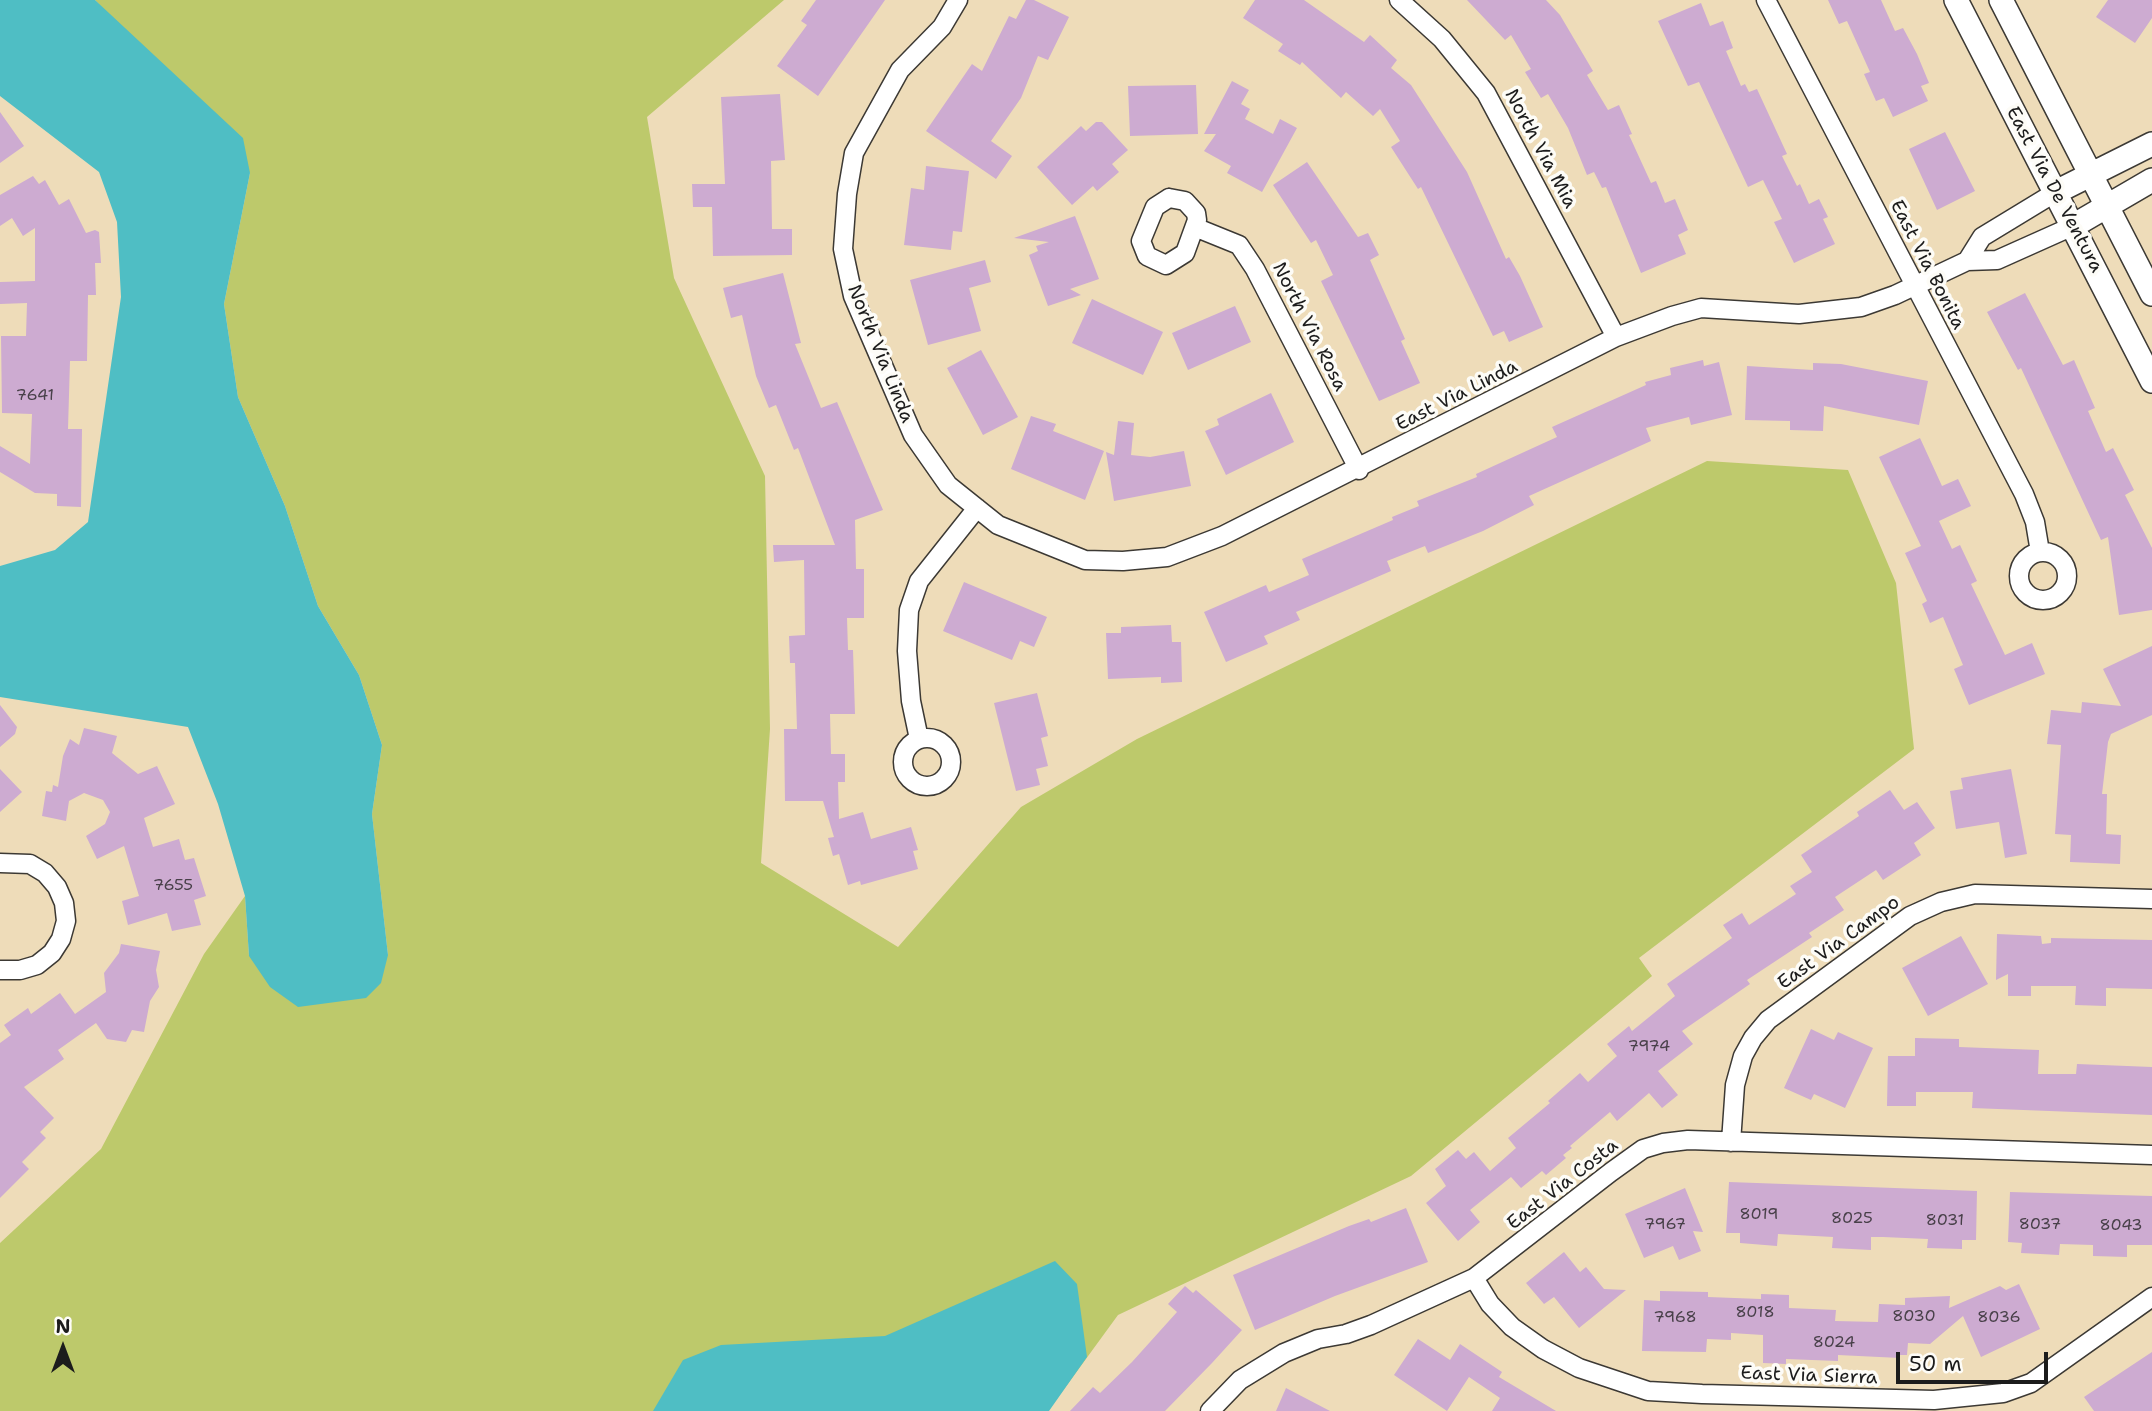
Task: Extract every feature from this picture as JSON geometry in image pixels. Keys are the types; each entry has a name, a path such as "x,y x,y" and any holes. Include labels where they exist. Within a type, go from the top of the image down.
{"main road":[{"name":"East Via De Ventura","path":"1956,0 2152,381"},
{"name":"East Via De Ventura","path":"2001,0 2152,294"},
{"path":"2056,192 2152,144"},
{"path":"2073,226 2152,180"}],"street":[{"name":"North Via Linda","path":"958,0 942,27 900,70 855,153 847,194 843,249 853,296 913,435 948,485 977,508"},
{"name":"North Via Mia","path":"1399,0 1442,39 1486,93 1616,337"},
{"name":"East Via Bonita","path":"1766,0 2024,494 2035,522 2040,552"},
{"name":"East Via Linda","path":"1967,261 1982,237 2056,192"},
{"name":"East Via Linda","path":"977,508 998,525 1048,548 1085,560 1123,561 1167,557 1223,536 1359,470 1616,337 1700,308 1799,314 1861,307 1914,287 1967,261 1997,260 2073,226"},
{"name":"North Via Rosa","path":"1197,228 1239,245 1255,269 1359,470"},
{"path":"919,739 911,701 906,651 909,610 919,580 977,508"},
{"path":"0,863 30,864 45,873 61,895 66,921 61,939 52,953 37,965 20,970 0,970"},
{"name":"East Via Campo","path":"1731,1142 1735,1085 1743,1056 1753,1038 1768,1020 1910,916 1941,902 1975,894 2152,899"},
{"name":"East Via Costa","path":"1210,1411 1240,1380 1262,1364 1318,1339 1346,1334 1371,1325 1474,1278 1643,1149 1663,1143 1688,1140 2152,1155"},
{"name":"East Via Sierra","path":"1474,1278 1490,1304 1512,1327 1543,1349 1578,1368 1648,1391 1933,1406 2003,1393 2031,1383 2152,1297"}],"green space":[{"path":"95,0 784,0 647,117 674,278 765,476 770,729 761,863 898,947 1021,807 1137,739 1707,461 1848,470 1896,583 1914,749 1639,958 1652,976 1411,1176 1118,1315 1048,1411 0,1411 0,1243 101,1149 204,954 245,896 249,956 388,955 372,814 382,745 359,675 318,606 285,506 238,397 224,304 250,173"}],"water":[{"path":"0,0 95,0 243,138 250,173 224,304 238,397 285,506 318,606 359,675 382,745 372,814 388,955 381,983 366,998 298,1007 270,987 249,956 245,896 218,804 188,727 0,697 0,566 55,550 88,522 121,297 117,222 99,172 0,96"},
{"path":"1055,1261 1077,1284 1087,1357 1049,1411 653,1411 683,1360 721,1345 885,1336"}],"building":[{"path":"816,0 885,0 818,96 777,66 807,25 801,21"},
{"path":"1026,0 1034,0 1069,17 1048,60 1038,56 1021,98 991,141 1012,156 996,179 926,131 972,64 982,71 1009,16 1016,19"},
{"path":"1255,0 1304,0 1364,42 1370,35 1397,60 1391,68 1411,85 1467,172 1506,259 1509,257 1520,276 1543,327 1509,342 1504,331 1493,336 1421,187 1418,189 1391,147 1400,141 1380,109 1373,116 1346,92 1341,98 1302,62 1300,65 1278,51 1283,44 1243,18"},
{"path":"1467,0 1546,0 1560,15 1593,71 1587,75 1608,110 1619,105 1632,134 1629,135 1651,183 1656,181 1665,203 1675,199 1688,230 1678,235 1686,254 1641,273 1606,187 1602,188 1594,172 1587,175 1568,128 1548,94 1541,98 1525,72 1531,69 1511,35 1505,40"},
{"path":"1828,0 1881,0 1895,31 1903,28 1917,54 1929,83 1921,86 1928,101 1893,117 1884,98 1876,101 1864,74 1870,72 1847,21 1839,24"},
{"path":"2108,0 2152,0 2152,18 2135,43 2096,17"},
{"path":"1701,3 1710,26 1723,21 1733,48 1726,51 1741,86 1745,84 1749,92 1757,89 1787,154 1782,156 1797,186 1800,184 1809,204 1819,199 1828,217 1823,219 1835,244 1794,263 1774,222 1782,219 1763,180 1748,187 1699,82 1688,86 1658,21"},
{"path":"1232,81 1249,90 1241,104 1250,109 1245,119 1273,134 1280,119 1297,128 1262,192 1227,173 1231,166 1204,151 1216,134 1204,134"},
{"path":"1196,85 1198,134 1130,136 1128,86"},
{"path":"780,94 785,160 771,161 772,229 792,229 792,255 713,256 712,207 693,207 692,184 725,184 721,97"},
{"path":"0,112 24,146 0,163"},
{"path":"1096,122 1102,122 1128,150 1112,164 1119,172 1097,191 1093,186 1072,205 1037,167 1081,126 1086,131"},
{"path":"1945,132 1975,191 1937,210 1909,149"},
{"path":"1307,162 1358,237 1368,233 1379,255 1370,260 1405,339 1401,341 1420,383 1379,401 1321,281 1333,275 1316,240 1311,243 1273,185"},
{"path":"926,166 969,171 962,232 953,231 951,250 904,245 911,188 924,190"},
{"path":"33,176 39,184 45,180 59,205 69,199 86,233 95,230 99,232 101,263 95,263 96,295 88,295 87,361 70,361 68,429 82,429 81,507 57,506 57,494 35,493 0,472 0,446 30,464 32,414 2,413 1,336 26,336 27,303 0,304 0,282 35,281 35,228 23,236 12,218 0,226 0,195"},
{"path":"1075,216 1099,279 1070,289 1081,295 1048,306 1029,255 1038,251 1036,246 1049,242 1014,238"},
{"path":"985,260 991,282 969,288 981,331 928,345 910,280"},
{"path":"783,273 801,343 795,344 821,408 837,402 883,510 855,520 856,569 864,569 864,618 847,618 848,650 853,650 855,714 830,714 831,754 845,754 845,782 838,782 839,819 863,812 871,839 911,827 918,850 913,851 918,869 861,885 860,881 848,885 839,854 833,856 828,838 834,837 823,801 785,801 784,729 797,729 795,663 790,663 789,636 805,635 804,560 774,562 773,545 835,545 798,448 794,450 776,405 769,408 756,376 742,315 731,318 723,288"},
{"path":"2025,293 2063,365 2074,360 2095,408 2088,411 2106,452 2113,448 2134,490 2125,495 2152,548 2152,610 2119,615 2108,537 2101,540 2021,368 2018,370 1987,312"},
{"path":"1092,299 1163,332 1143,375 1072,343"},
{"path":"1235,306 1251,342 1188,370 1172,333"},
{"path":"981,350 1018,417 983,435 947,368"},
{"path":"1703,360 1704,366 1719,362 1732,415 1691,425 1689,417 1646,428 1651,441 1529,496 1534,505 1483,531 1428,553 1425,546 1387,561 1391,571 1296,612 1300,620 1264,636 1268,644 1226,662 1204,612 1266,585 1269,592 1309,575 1302,559 1393,520 1392,517 1419,506 1417,501 1477,477 1476,474 1557,437 1552,427 1646,385 1645,382 1671,375 1670,368"},
{"path":"1813,363 1841,364 1928,381 1919,425 1824,406 1823,431 1790,430 1790,421 1745,420 1747,366 1813,370"},
{"path":"1271,393 1294,442 1226,475 1205,431 1219,425 1217,419"},
{"path":"1031,416 1056,424 1053,431 1104,451 1085,500 1011,469"},
{"path":"1118,421 1134,423 1131,455 1150,457 1184,451 1191,486 1114,501 1106,452 1114,455"},
{"path":"1920,438 1942,486 1958,479 1971,506 1939,521 1952,549 1960,545 1977,581 1971,584 2005,655 2032,643 2045,674 1969,705 1954,669 1963,665 1943,617 1930,623 1922,604 1927,601 1905,553 1921,546 1879,457"},
{"path":"964,582 1047,617 1034,647 1020,641 1012,660 943,631"},
{"path":"1171,625 1172,642 1181,642 1182,682 1161,683 1161,677 1108,679 1106,633 1121,633 1121,627"},
{"path":"2152,646 2152,715 2111,734 2108,742 2102,794 2107,794 2106,834 2121,835 2120,864 2070,862 2071,835 2055,834 2061,745 2047,744 2051,710 2081,713 2082,702 2121,706 2103,669"},
{"path":"1037,693 1048,736 1041,738 1048,766 1036,769 1040,785 1016,791 994,703"},
{"path":"0,705 17,727 15,734 0,747"},
{"path":"84,728 117,736 112,753 138,774 157,766 175,804 144,818 153,847 179,839 185,860 194,858 206,896 194,900 201,925 172,931 167,913 128,925 122,901 139,896 124,846 97,859 86,836 105,824 110,812 103,800 84,793 69,801 66,821 42,816 46,791 52,792 53,785 58,787 63,756 70,739 79,745"},
{"path":"0,769 22,792 0,812"},
{"path":"2011,769 2027,854 2005,858 1999,822 1956,829 1950,791 1963,789 1961,778"},
{"path":"1890,790 1904,810 1917,802 1935,828 1914,843 1921,855 1883,880 1876,870 1835,897 1844,910 1809,933 1812,937 1747,980 1750,984 1682,1031 1693,1044 1658,1071 1678,1095 1662,1108 1649,1093 1617,1121 1610,1112 1570,1146 1572,1148 1563,1155 1566,1158 1546,1175 1542,1171 1521,1188 1511,1177 1470,1210 1480,1222 1458,1241 1426,1203 1446,1186 1435,1169 1458,1150 1466,1159 1474,1152 1490,1171 1516,1148 1508,1138 1550,1103 1548,1101 1580,1073 1588,1082 1617,1056 1607,1044 1629,1026 1632,1031 1675,996 1667,984 1732,938 1723,925 1742,913 1749,925 1796,894 1790,886 1812,872 1801,855 1859,816 1857,812"},
{"path":"1997,934 2041,936 2042,944 2051,943 2051,938 2152,940 2152,989 2106,988 2106,1006 2075,1005 2076,986 2031,986 2031,996 2008,996 2008,974 1996,980"},
{"path":"1961,936 1988,984 1928,1016 1902,968"},
{"path":"121,944 160,951 156,970 159,987 150,1001 144,1032 132,1030 126,1042 107,1039 96,1023 58,1050 64,1059 24,1087 54,1118 40,1132 46,1138 22,1162 29,1169 0,1198 0,1043 11,1035 4,1025 28,1008 31,1014 60,993 75,1014 106,992 104,973 119,953"},
{"path":"1811,1029 1834,1040 1838,1032 1873,1048 1845,1108 1814,1094 1811,1100 1784,1088"},
{"path":"1915,1038 1959,1039 1959,1047 2039,1050 2038,1074 2076,1074 2077,1064 2152,1067 2152,1115 1972,1108 1973,1092 1916,1092 1916,1106 1887,1106 1888,1056 1915,1056"},
{"path":"1729,1182 1977,1191 1976,1240 1962,1240 1962,1249 1927,1248 1928,1239 1883,1237 1871,1237 1871,1250 1832,1248 1833,1237 1778,1234 1777,1246 1740,1243 1740,1233 1726,1233"},
{"path":"1685,1188 1703,1232 1693,1231 1701,1251 1679,1260 1673,1246 1644,1258 1625,1214"},
{"path":"2010,1192 2152,1196 2152,1245 2127,1245 2127,1257 2093,1256 2093,1245 2060,1244 2059,1255 2021,1253 2022,1243 2008,1242"},
{"path":"1406,1208 1428,1262 1335,1296 1255,1330 1233,1275 1349,1226 1369,1219 1371,1222"},
{"path":"1564,1252 1580,1272 1586,1267 1604,1289 1626,1290 1579,1328 1554,1297 1544,1304 1526,1283"},
{"path":"2019,1284 2040,1329 1981,1357 1963,1316 1930,1344 1908,1343 1907,1355 1900,1355 1900,1358 1838,1355 1838,1361 1786,1359 1786,1364 1763,1363 1763,1335 1731,1333 1731,1340 1707,1339 1706,1352 1642,1351 1644,1300 1660,1301 1660,1291 1708,1292 1708,1297 1761,1299 1761,1294 1789,1295 1789,1308 1836,1310 1835,1321 1878,1322 1879,1304 1905,1305 1905,1298 1950,1296 1949,1308 2000,1286 2006,1290"},
{"path":"1185,1286 1193,1293 1196,1290 1242,1330 1165,1411 1070,1411 1093,1387 1100,1393 1132,1362 1177,1312 1168,1304"},
{"path":"1418,1339 1450,1360 1460,1344 1502,1372 1499,1377 1556,1411 1492,1411 1500,1398 1469,1377 1447,1411 1394,1375"},
{"path":"2152,1352 2152,1411 2094,1411 2084,1397"},
{"path":"1286,1388 1330,1411 1276,1411"}]}
